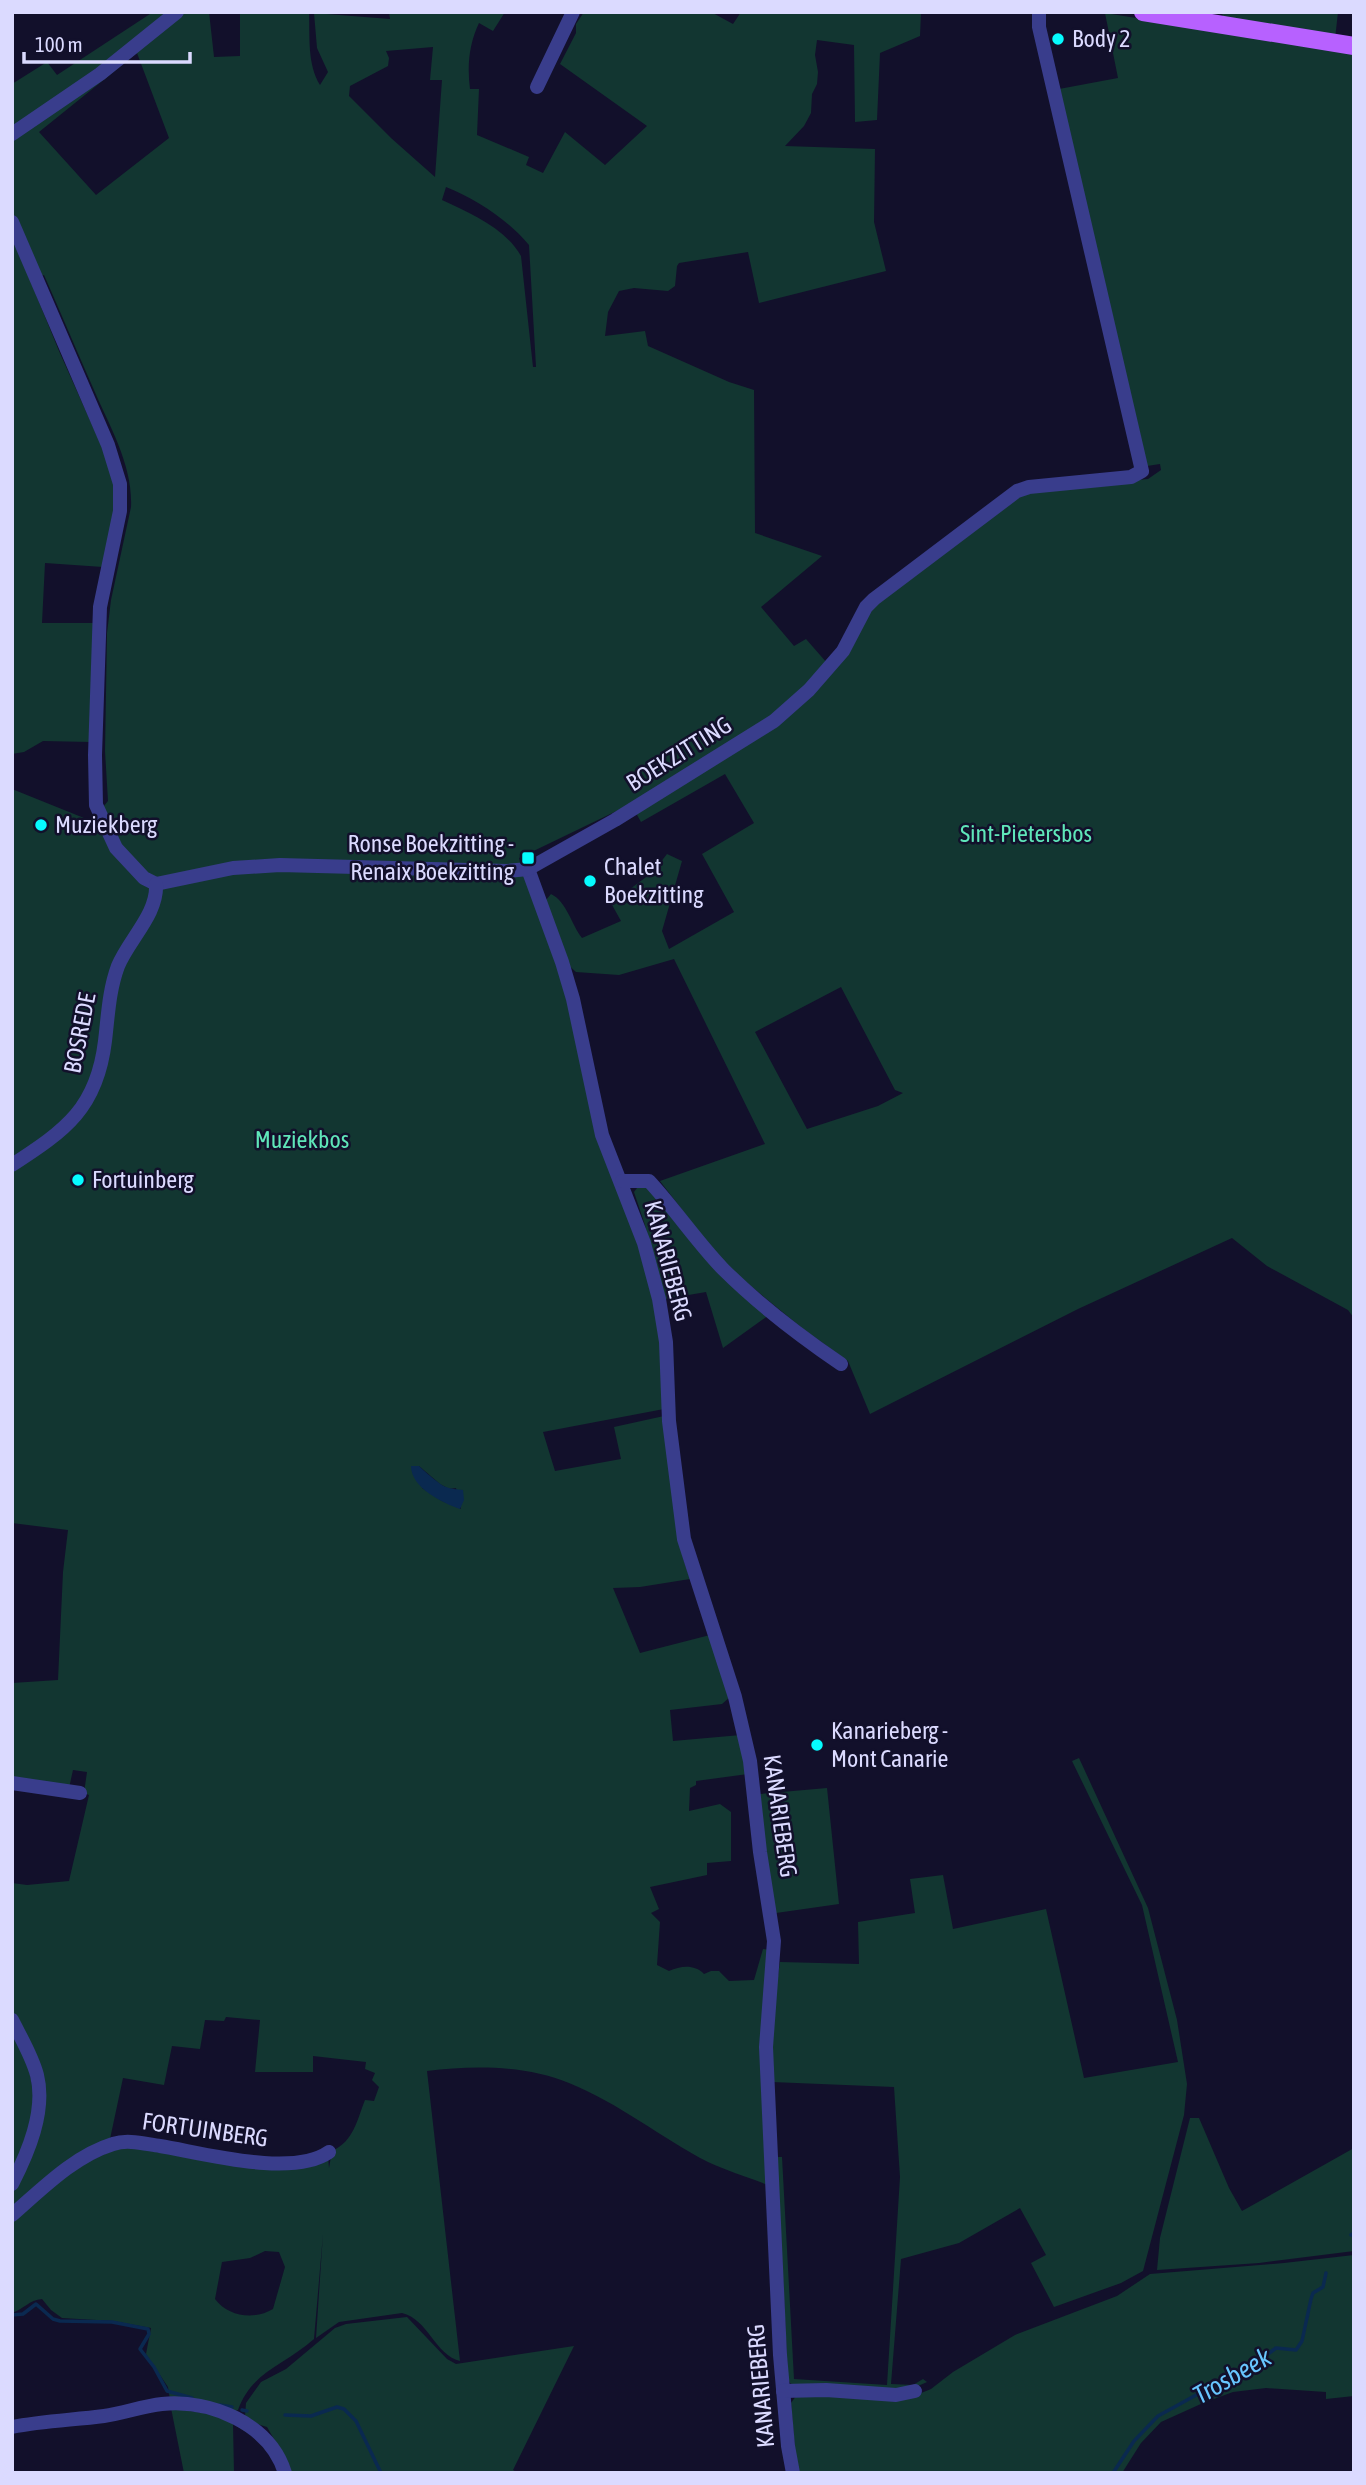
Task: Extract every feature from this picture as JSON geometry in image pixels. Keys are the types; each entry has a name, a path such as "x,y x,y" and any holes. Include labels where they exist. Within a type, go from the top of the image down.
{"main road":[{"path":"1143,12 1354,46"}],"street":[{"path":"12,134 100,74 177,12"},
{"path":"537,87 573,12"},
{"name":"BOEKZITTING","path":"156,884 253,866 307,865 507,872 528,869 647,801 774,720 809,690 843,651 866,607 874,599 1017,491 1029,487 1131,477 1142,471 1039,27 1039,12"},
{"path":"12,222 108,445 120,484 120,512 100,615 96,805 116,848 144,878 156,884"},
{"path":"528,869 569,987 602,1135 622,1181 649,1181 723,1269 805,1340 841,1364"},
{"name":"BOSREDE","path":"12,1165 57,1134 75,1118 87,1101 102,1059 114,980 124,954 156,899 156,884"},
{"name":"KANARIEBERG","path":"622,1181 644,1243 659,1299 666,1342 669,1421 684,1539 743,1727 773,1927 775,1951 766,2047 783,2392 793,2473"},
{"path":"12,1783 80,1793"},
{"path":"12,2020 36,2070 39,2096 32,2137 12,2185"},
{"name":"FORTUINBERG","path":"12,2215 65,2172 94,2152 116,2143 146,2144 275,2164 302,2161 329,2152"},
{"path":"783,2392 826,2390 897,2395 915,2391"},
{"path":"12,2427 114,2414 163,2404 194,2405 235,2417 259,2432 271,2444 285,2473"}],"green space":[{"path":"153,12 209,12 214,57 240,56 240,12 309,12 311,59 320,85 328,72 317,48 314,13 390,19 389,12 505,12 493,31 479,23 471,47 470,89 479,89 477,135 529,157 526,165 543,173 565,132 605,165 647,126 560,64 576,33 576,24 584,12 711,12 733,24 741,12 921,12 920,36 880,53 877,120 855,122 854,45 817,40 815,55 818,72 817,84 812,94 811,113 804,126 785,146 875,149 874,222 886,271 759,303 748,252 679,263 675,286 668,291 634,288 619,291 608,312 605,336 645,331 648,346 729,382 754,390 755,533 822,556 761,607 794,646 806,639 827,663 862,624 878,601 1015,496 1033,490 1148,479 1161,470 1160,464 1147,466 1059,89 1118,78 1105,13 1354,53 1354,1318 1348,1310 1267,1266 1232,1238 1078,1309 870,1414 848,1361 802,1328 741,1278 713,1250 660,1181 765,1144 674,959 619,975 576,972 567,964 546,900 551,894 561,902 582,938 621,921 611,903 653,872 667,854 682,861 662,931 669,949 734,912 702,854 754,823 725,774 641,822 631,804 519,858 567,996 665,1340 664,1409 543,1432 555,1471 621,1459 614,1427 664,1416 683,1558 690,1579 640,1587 613,1588 640,1653 710,1635 730,1697 722,1704 670,1710 673,1741 741,1735 748,1774 696,1781 696,1785 690,1788 689,1811 720,1804 731,1812 731,1861 707,1863 707,1875 650,1887 659,1909 651,1913 660,1922 657,1965 669,1971 687,1967 704,1974 719,1971 729,1981 754,1980 763,1949 771,1950 768,2185 708,2162 605,2100 552,2077 499,2068 427,2071 460,2361 444,2352 419,2322 402,2313 339,2322 316,2338 323,2234 314,2339 261,2377 244,2397 238,2410 233,2412 170,2400 168,2387 146,2354 151,2328 113,2321 62,2318 42,2299 12,2313 12,2219 71,2170 124,2145 219,2159 328,2156 329,2168 332,2151 350,2136 365,2100 374,2101 379,2087 372,2080 375,2073 365,2069 366,2062 313,2056 313,2072 255,2072 260,2020 226,2017 224,2021 205,2020 200,2049 172,2046 164,2085 123,2078 110,2139 12,2214 12,2190 42,2102 12,2014 12,1883 27,1885 69,1881 89,1795 84,1793 87,1772 73,1770 69,1788 12,1781 12,1683 58,1680 63,1572 68,1530 12,1523 12,789 84,818 93,819 108,801 105,751 107,633 111,600 131,507 128,477 119,447 44,275 30,280 110,465 117,500 103,567 45,563 42,623 95,623 91,742 43,741 24,752 12,754 12,84 47,62 57,75","holes":["433,47 430,80 442,80 435,177 349,96 350,86 388,66 386,51","137,53 169,138 96,195 39,132","446,187 469,197 490,211 529,245 536,367 533,367 521,256 506,237 475,216 442,200","841,987 895,1090 903,1093 878,1106 807,1129 755,1032","419,1466 440,1484 449,1489 456,1488 461,1509 422,1488","265,2251 279,2252 285,2267 273,2309 258,2315 242,2315 220,2305 215,2299 222,2262 250,2258"]},
{"path":"1222,12 1338,12 1335,39 1223,18"},
{"path":"647,1185 769,1315 723,1348 706,1292 665,1299 634,1192"},
{"path":"1079,1758 1148,1908 1177,2020 1187,2084 1184,2115 1143,2271 1121,2283 1054,2307 1031,2263 1046,2255 1020,2208 959,2243 901,2259 891,2384 913,2385 923,2379 927,2382 909,2390 796,2386 788,2379 777,2157 782,2157 794,2379 887,2385 900,2177 894,2087 772,2082 772,2018 780,1962 859,1964 858,1922 915,1913 910,1879 943,1875 953,1929 1046,1909 1084,2078 1178,2062 1142,1905 1072,1761"},
{"path":"827,1788 839,1904 776,1913 765,1853 760,1794"},
{"path":"12,2029 26,2052 36,2107 12,2179"},
{"path":"1190,2118 1199,2118 1229,2188 1242,2211 1354,2148 1354,2251 1259,2263 1157,2270 1160,2238"},
{"path":"1354,2255 1354,2396 1326,2399 1326,2392 1266,2388 1233,2392 1161,2422 1141,2443 1122,2473 797,2473 791,2403 796,2396 909,2398 931,2389 953,2372 1015,2335 1117,2296 1150,2274"},
{"path":"407,2317 447,2359 456,2364 574,2346 513,2470 518,2473 289,2473 285,2458 267,2427 251,2422 245,2416 246,2403 261,2382 286,2369 335,2328 346,2324"},
{"path":"171,2408 222,2416 262,2442 233,2424 234,2473 184,2473"}],"water":[{"path":"411,1466 419,1466 446,1487 463,1490 464,1500 460,1509 437,1499 422,1488 412,1474"}],"waterway":[{"name":"Trosbeek","path":"1113,2473 1134,2441 1158,2416 1218,2383 1233,2380 1276,2348 1296,2350 1302,2341 1313,2293 1323,2287 1326,2273"},
{"path":"12,2315 23,2314 36,2304 53,2319 60,2321 112,2322 148,2329 149,2334 140,2349 167,2391 192,2398"},
{"path":"220,2405 232,2407"},
{"path":"285,2415 311,2416 337,2407 344,2409 356,2421 381,2473"},
{"path":"242,2410 247,2411"}],"place":[{"name":"Body 2","path":"1058,39"},
{"name":"Muziekberg","path":"41,825"},
{"name":"Ronse Boekzitting - Renaix Boekzitting","path":"528,858"},
{"name":"Chalet Boekzitting","path":"590,881"},
{"name":"Fortuinberg","path":"78,1180"},
{"name":"Kanarieberg - Mont Canarie","path":"817,1745"}],"park label":[{"name":"Sint-Pietersbos","path":"1026,834"},
{"name":"Muziekbos","path":"302,1140"}]}
